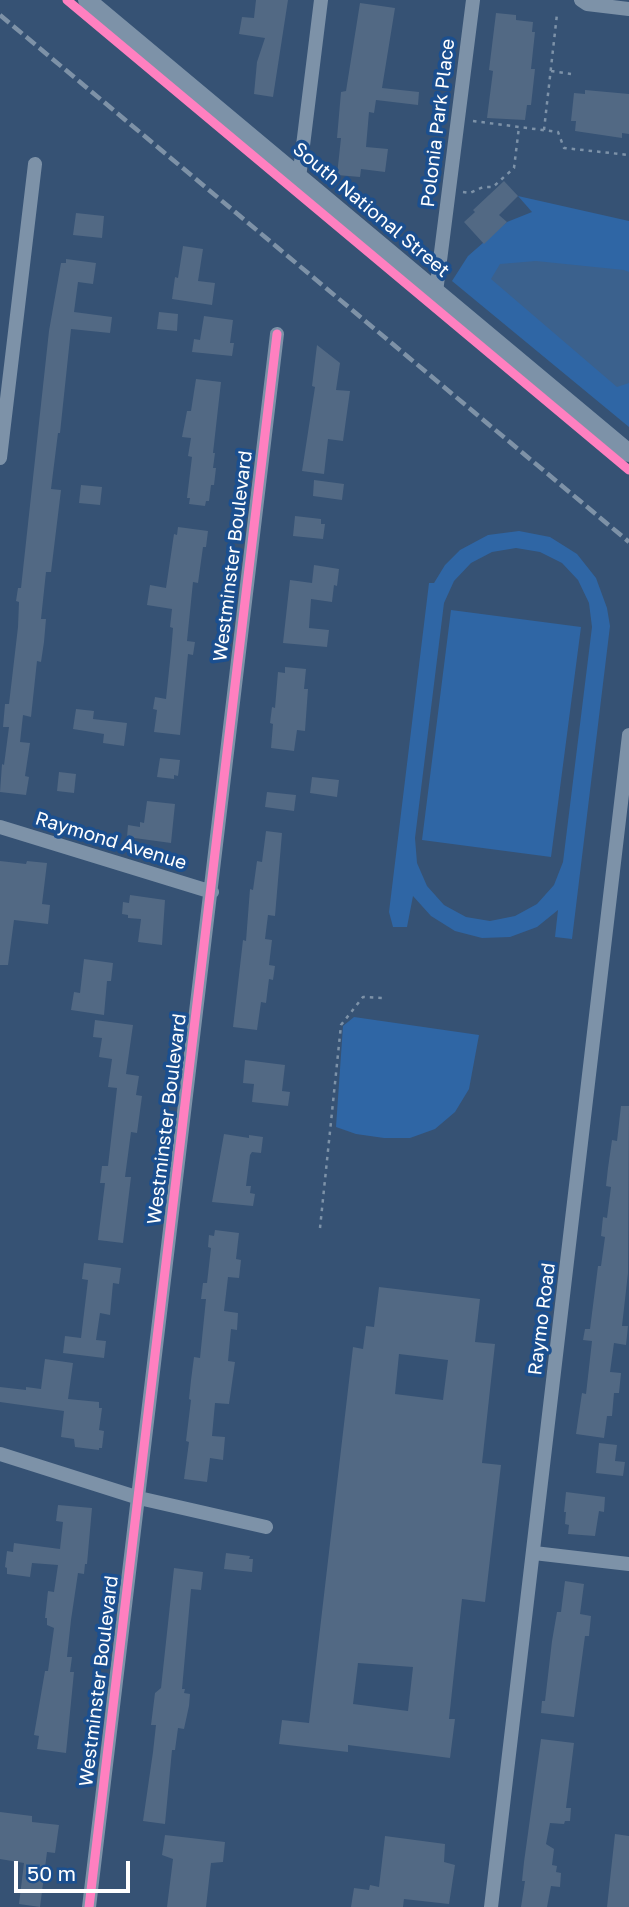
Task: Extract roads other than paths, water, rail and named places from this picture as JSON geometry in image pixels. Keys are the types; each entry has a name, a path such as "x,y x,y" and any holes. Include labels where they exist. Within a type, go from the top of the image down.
{"street":[{"name":"South National Street","path":"87,0 629,453"},
{"path":"299,178 321,0"},
{"name":"Polonia Park Place","path":"436,292 473,0"},
{"path":"585,1 629,9"},
{"path":"0,458 35,164"},
{"name":"Westminster Boulevard","path":"89,1907 277,334"},
{"name":"Raymo Road","path":"491,1907 629,735"},
{"name":"Raymond Avenue","path":"0,827 212,892"},
{"path":"0,1454 139,1498 266,1527"},
{"path":"534,1553 629,1564"}],"railway":[{"path":"0,15 629,542"}]}
